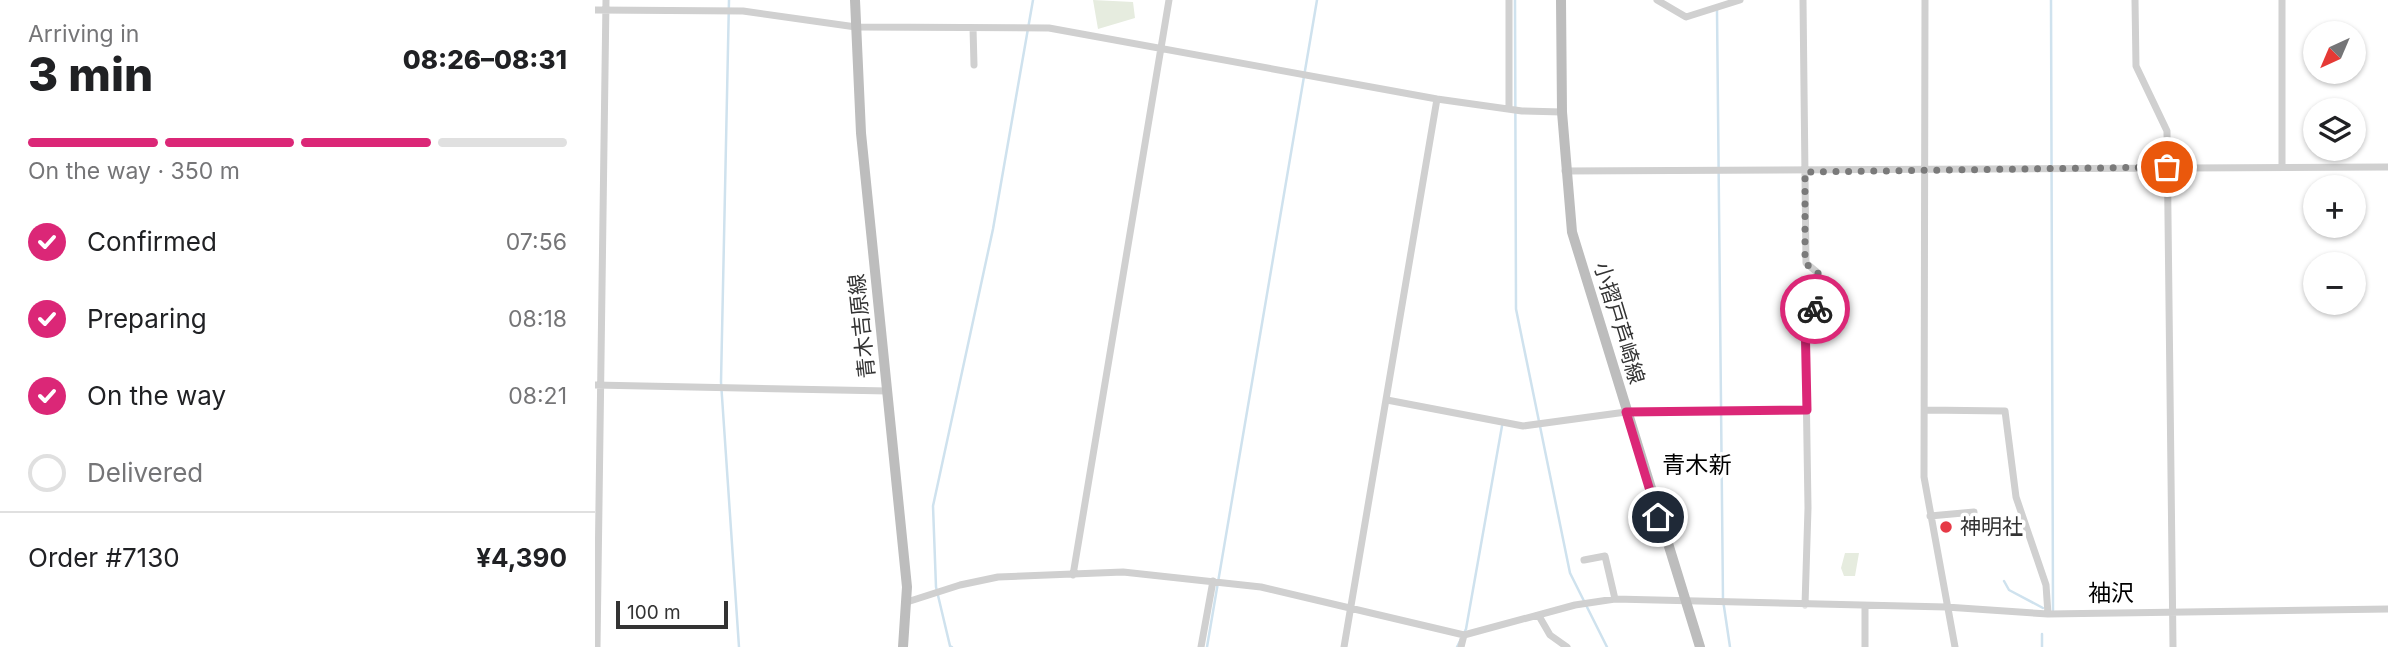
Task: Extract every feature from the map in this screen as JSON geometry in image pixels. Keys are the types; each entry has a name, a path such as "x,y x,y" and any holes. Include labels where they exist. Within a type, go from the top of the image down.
{"main road":[{"name":"青木吉原線","path":"855,0 861,133 907,602 904,647"},
{"name":"小摺戸芦崎線","path":"1561,0 1562,112 1572,232 1700,647"}],"street":[{"path":"597,647 606,0"},
{"path":"1073,575 1169,0"},
{"path":"1509,0 1510,109"},
{"path":"1657,0 1686,17 1740,0"},
{"path":"1803,0 1805,263 1818,273 1819,306 1805,316 1805,605"},
{"path":"1925,0 1926,410 1922,450 1945,607 1955,647"},
{"path":"2135,0 2136,66 2167,131 2173,647"},
{"path":"2282,166 2283,0"},
{"path":"595,10 743,11 856,27 1049,28 1437,99 1510,109 1562,112"},
{"path":"973,28 974,65"},
{"path":"1344,647 1437,99"},
{"path":"1565,171 1805,172 2388,167"},
{"path":"599,385 888,391"},
{"path":"1387,400 1523,426 1626,412 1807,410"},
{"path":"1926,410 2005,411 2016,497 2046,584 2047,614"},
{"path":"1930,516 1973,512"},
{"path":"1584,560 1605,556 1615,599"},
{"path":"907,602 960,585 998,577 1123,572 1261,587 1464,635 1575,605 1615,599 1945,607 2047,614 2388,609"},
{"path":"1201,647 1213,581"},
{"path":"1865,606 1865,647"},
{"path":"1539,616 1550,635 1567,647"},
{"path":"1461,647 1464,635"}],"shaded area":[{"path":"1093,0 1133,2 1135,18 1098,29"},
{"path":"1845,553 1859,553 1855,576 1844,576 1841,568"}],"waterway":[{"path":"729,0 721,382 739,647"},
{"path":"952,647 936,587 933,506 993,229 1033,0"},
{"path":"1207,647 1317,0"},
{"path":"1515,0 1516,309 1570,573 1607,647"},
{"path":"2051,0 2053,610"},
{"path":"1717,10 1723,600 1730,647"},
{"path":"1457,647 1466,629 1502,426"},
{"path":"2004,581 2009,590 2043,608"},
{"path":"2042,634 2042,647"}],"way so far":[{"path":"1815,309 1819,306 1818,273 1805,263 1805,172 2167,167"}],"place":[{"name":"神明社","path":"1946,527"}],"district":[{"name":"青木新","path":"1697,465"},
{"name":"袖沢","path":"2111,593"}],"route":[{"path":"1658,517 1626,412 1807,410 1805,316 1815,309"}]}
